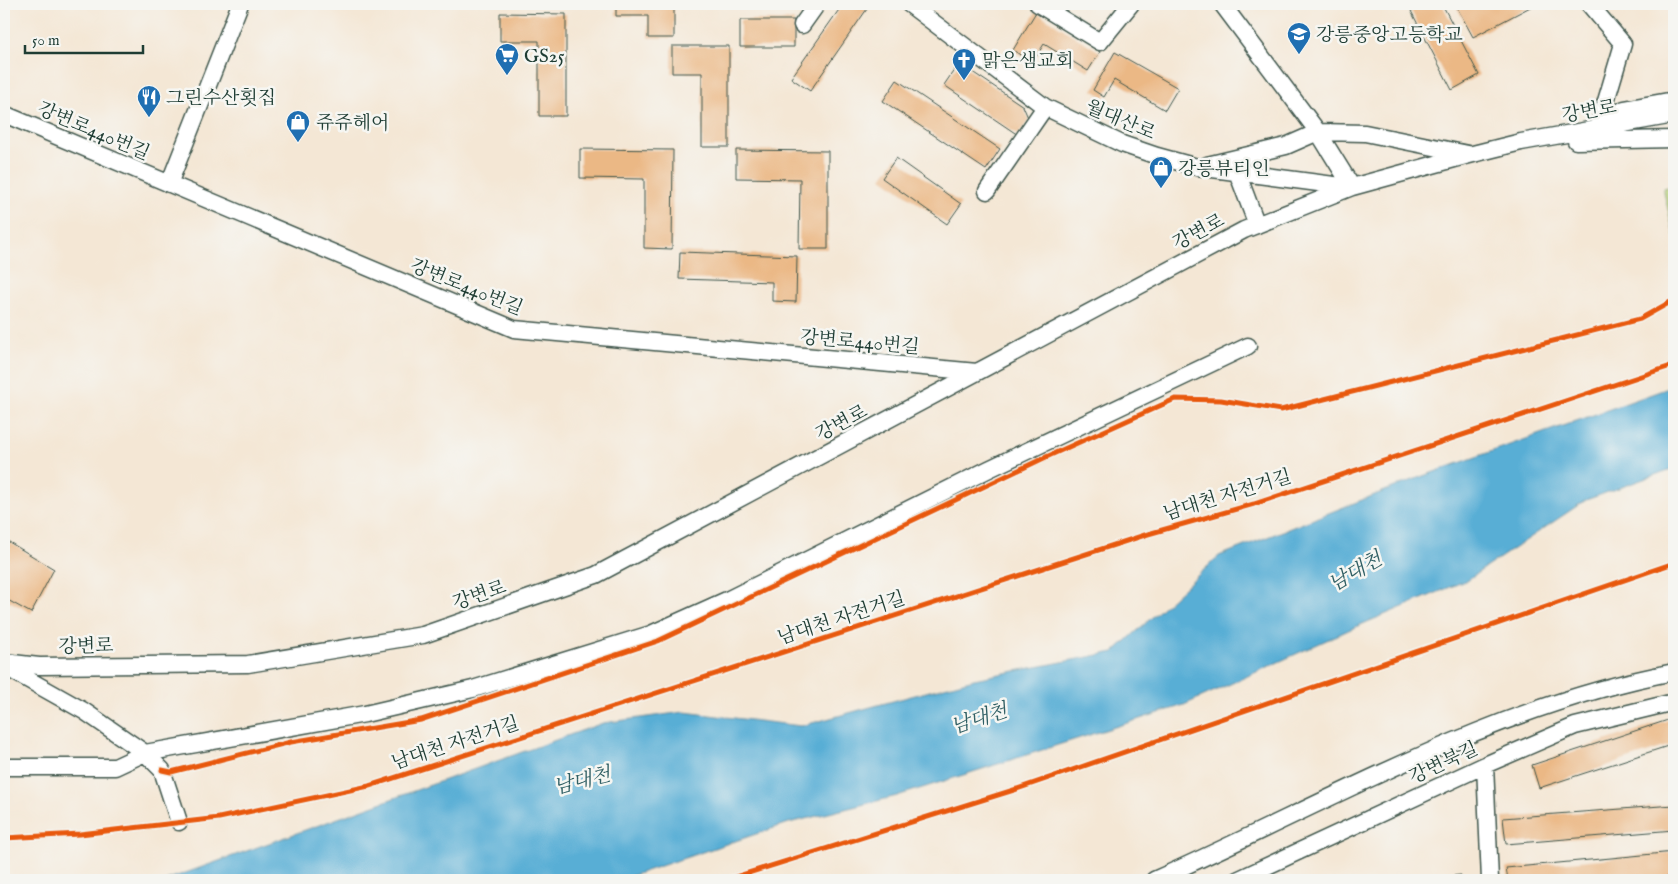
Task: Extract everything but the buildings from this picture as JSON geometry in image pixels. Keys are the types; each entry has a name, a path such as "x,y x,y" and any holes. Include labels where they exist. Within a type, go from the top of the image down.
{"street":[{"path":"169,184 240,4"},
{"path":"802,25 817,4"},
{"name":"월대산로","path":"910,4 1046,107 1122,144 1197,167 1352,187"},
{"path":"1038,4 1100,42 1131,4"},
{"path":"1222,4 1318,132 1352,187"},
{"path":"1589,4 1623,44 1598,128"},
{"path":"1598,128 1624,109 1674,100"},
{"path":"987,191 1046,107"},
{"name":"강변로440번길","path":"4,114 514,329 977,372"},
{"name":"강변로","path":"4,664 39,666 248,664 423,635 596,575 1244,230 1352,187 1468,155 1521,142 1674,115"},
{"path":"1197,167 1286,146 1318,132 1365,134 1468,155"},
{"path":"1521,142 1674,139"},
{"path":"1237,172 1257,225"},
{"path":"4,767 115,767 145,753 365,714 473,690 650,634 729,599 989,468 1248,346"},
{"path":"4,664 84,711 145,753 162,770 180,822"},
{"path":"1154,880 1375,775 1520,716 1628,681 1674,672"},
{"name":"강변북길","path":"1237,880 1485,765 1574,726 1674,702"},
{"path":"1485,765 1490,880"}],"green space":[{"path":"1674,186 1674,235 1663,188"}],"water":[{"name":"남대천","path":"1674,386 1674,468 1586,500 1467,580 1353,628 1184,705 897,796 789,823 619,880 166,880 603,723 684,712 801,726 974,679 1114,652 1219,556 1423,476"}],"cycle path":[{"path":"162,770 171,772 291,742 421,720 658,641 1044,458 1175,399 1221,400 1281,410 1640,319 1674,300"},
{"name":"남대천 자전거길","path":"4,838 80,834 219,818 369,786 1148,534 1254,504 1674,365"},
{"path":"726,880 1017,789 1674,563"}],"place":[{"name":"강릉중앙고등학교","path":"1299,55"},
{"name":"GS25","path":"507,76"},
{"name":"맑은샘교회","path":"964,81"},
{"name":"그린수산횟집","path":"149,118"},
{"name":"쥬쥬헤어","path":"298,143"},
{"name":"강릉뷰티인","path":"1161,189"}]}
